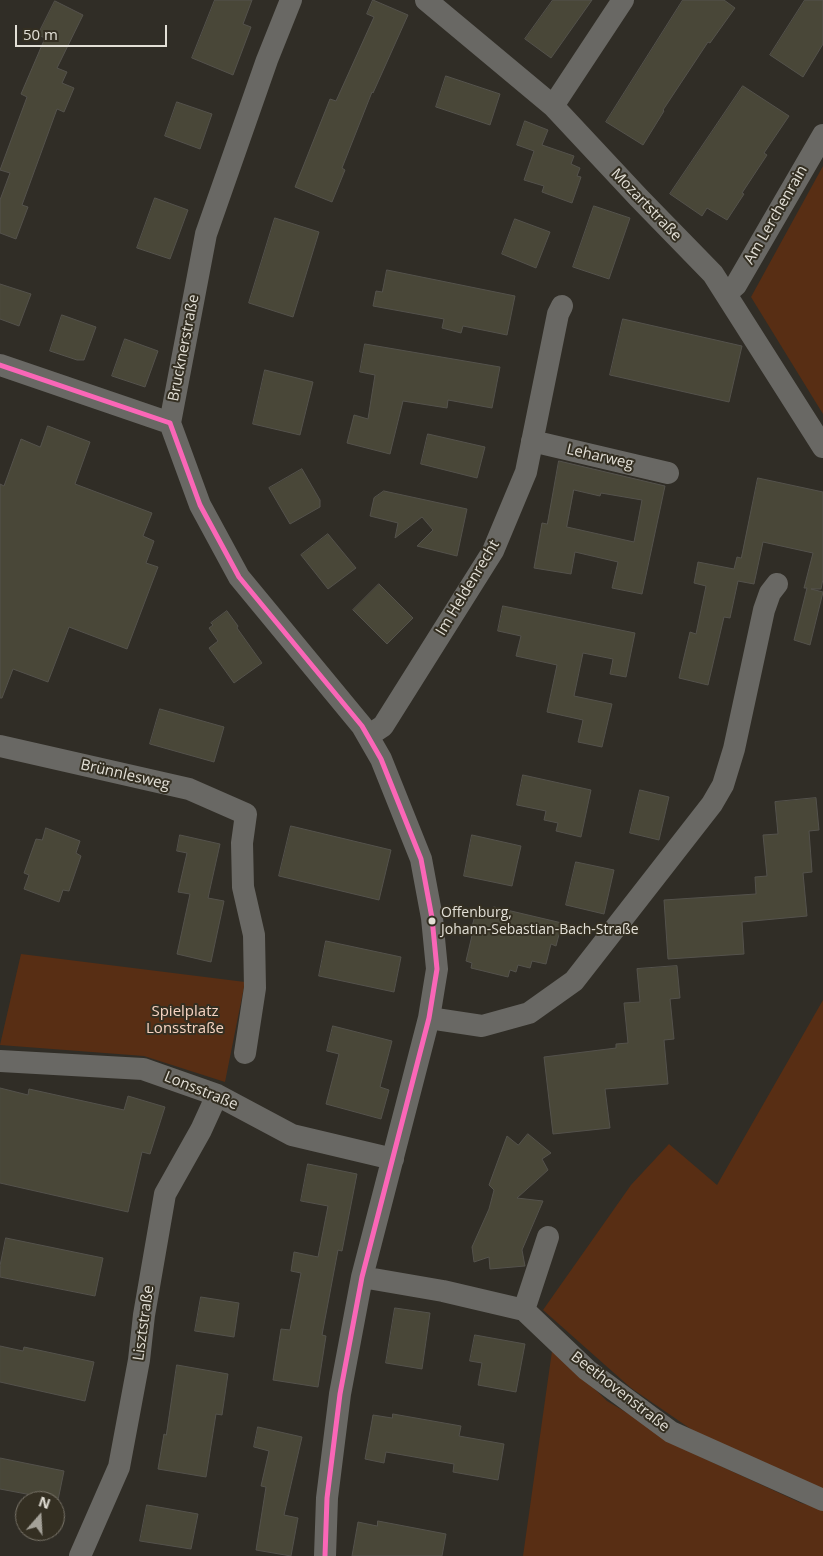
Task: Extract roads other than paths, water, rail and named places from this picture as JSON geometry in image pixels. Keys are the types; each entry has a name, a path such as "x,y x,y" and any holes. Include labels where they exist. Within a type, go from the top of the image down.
{"street":[{"name":"Brucknerstraße","path":"291,0 267,60 206,234 170,423 200,505 239,577 362,726 381,759 421,859 432,918 437,969 429,1018 362,1277 340,1394 327,1498 325,1556"},
{"name":"Mozartstraße","path":"426,0 553,106 713,274 727,293 823,447"},
{"path":"553,106 623,0"},
{"name":"Am Lerchenrain","path":"727,293 736,285 823,135"},
{"name":"Im Heldenrecht","path":"368,736 383,726 493,551 526,472 558,314 562,306"},
{"path":"0,365 170,423"},
{"name":"Leharweg","path":"532,441 668,473"},
{"path":"429,1018 482,1026 529,1013 574,981 712,804 723,785 734,749 764,610 770,593 777,584"},
{"name":"Brünnlesweg","path":"0,746 189,789 246,814 242,843 243,886 254,935 256,988 245,1053"},
{"name":"Lonsstraße","path":"0,1061 143,1069 217,1094 292,1136 393,1159"},
{"name":"Lisztstraße","path":"80,1556 119,1468 139,1360 144,1314 165,1194 201,1130 217,1094"},
{"path":"362,1277 443,1291 524,1310 548,1237"},
{"name":"Beethovenstraße","path":"524,1310 587,1370 670,1432 823,1500"}],"place":[{"name":"Offenburg, Johann-Sebastian-Bach-Straße","path":"432,921"}],"park label":[{"name":"Spielplatz Lonsstraße","path":"185,1020"}]}
